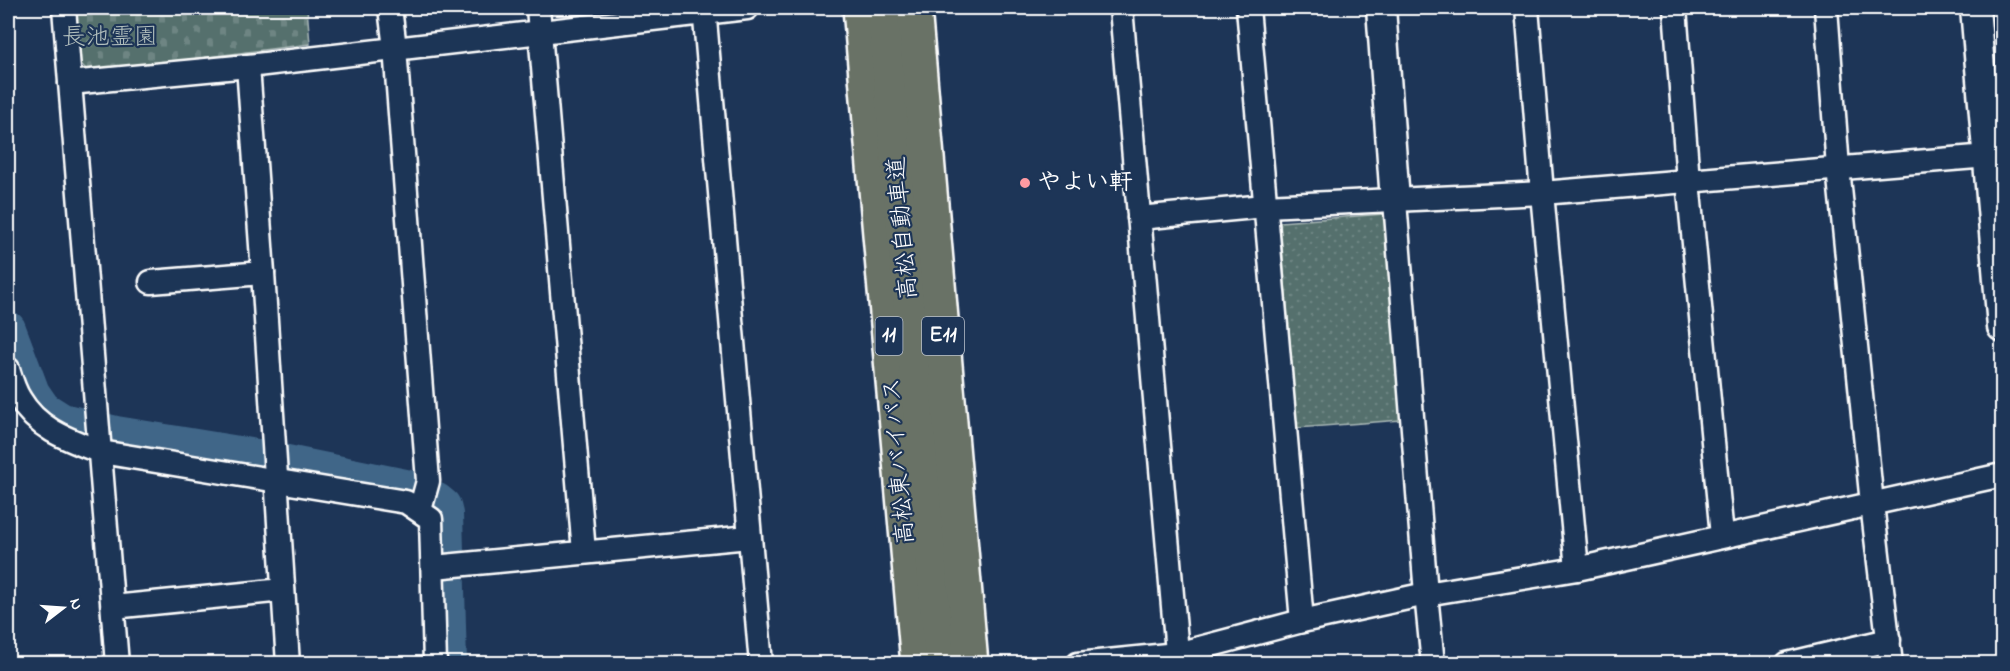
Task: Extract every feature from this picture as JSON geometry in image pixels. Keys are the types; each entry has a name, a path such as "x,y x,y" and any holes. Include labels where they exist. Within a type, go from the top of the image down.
{"highway":[{"name":"高松東バイパス","path":"860,8 918,663"},
{"name":"高松自動車道","path":"884,8 942,663"},
{"name":"高松自動車道","path":"914,8 971,663"},
{"path":"930,8 986,663"}],"street":[{"path":"64,8 117,663"},
{"path":"390,8 428,481 421,507"},
{"path":"538,8 584,552"},
{"path":"70,83 248,66 540,32 704,10 747,8"},
{"path":"1121,8 1178,659"},
{"path":"1248,8 1302,621"},
{"path":"1381,8 1433,663"},
{"path":"1527,8 1577,569"},
{"path":"1675,8 1688,181 1722,536"},
{"path":"1826,8 1838,168 1872,504 1891,663"},
{"path":"1975,8 2002,310"},
{"path":"704,10 761,663"},
{"path":"248,66 288,663"},
{"path":"1139,218 1265,206 1542,192 1988,156"},
{"path":"151,282 263,273"},
{"path":"8,369 19,398 31,415 61,437 100,437 275,466 421,507 431,519 443,566 435,663"},
{"path":"1078,663 1178,659 1302,621 1426,594 1577,569 2002,475"},
{"path":"443,566 749,537"},
{"path":"113,607 283,590"},
{"path":"1787,663 1889,640"}],"green space":[{"name":"長池霊園","path":"76,8 307,8 310,44 89,72 79,62"},
{"path":"1384,214 1401,420 1297,428 1280,222"}],"waterway":[{"path":"8,329 32,393 43,409 62,421 116,434 257,457 405,487 437,501 443,506 445,514 449,664"}],"place":[{"name":"やよい軒","path":"1025,183"}]}
